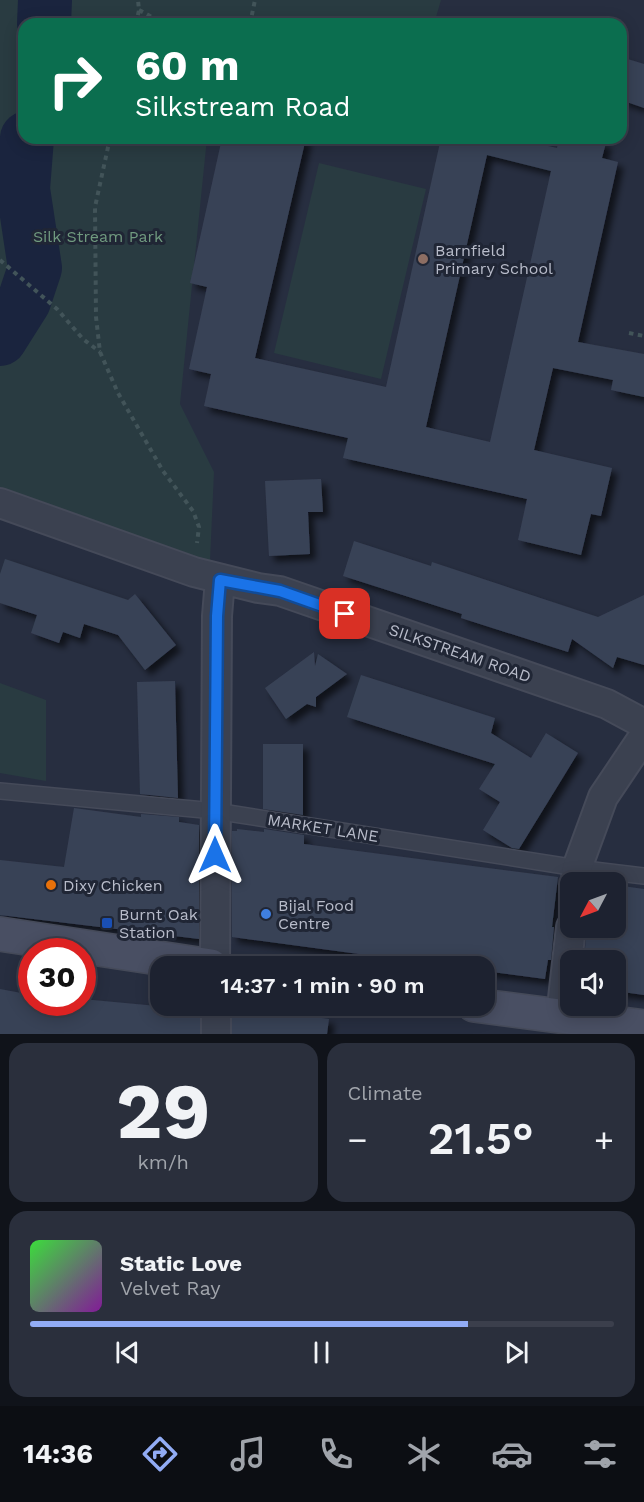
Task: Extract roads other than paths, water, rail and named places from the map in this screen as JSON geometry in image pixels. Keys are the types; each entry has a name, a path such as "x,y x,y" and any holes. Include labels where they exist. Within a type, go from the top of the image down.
{"street":[{"name":"SILKSTREAM ROAD","path":"0,503 220,580 280,591 607,704 644,724"},
{"path":"213,956 217,616 220,580"},
{"path":"577,872 603,797 644,736"},
{"path":"0,934 150,957"},
{"path":"495,1008 560,1016"},
{"path":"216,1016 216,1034"},
{"path":"561,1016 644,1027"}],"lane":[{"name":"MARKET LANE","path":"0,791 216,811 560,872"},
{"name":"MARKET LANE","path":"626,876 644,876"}],"waterway":[{"path":"44,18 45,0"},
{"path":"0,339 24,301 35,268 23,189 27,144"},
{"path":"0,199 26,206"}],"place":[{"name":"Barnfield Primary School","path":"423,259"},
{"name":"Dixy Chicken","path":"51,885"},
{"name":"Bijal Food Centre","path":"266,914"},
{"name":"Burnt Oak Station","path":"107,923"}],"park label":[{"name":"Silk Stream Park","path":"98,236"}]}
